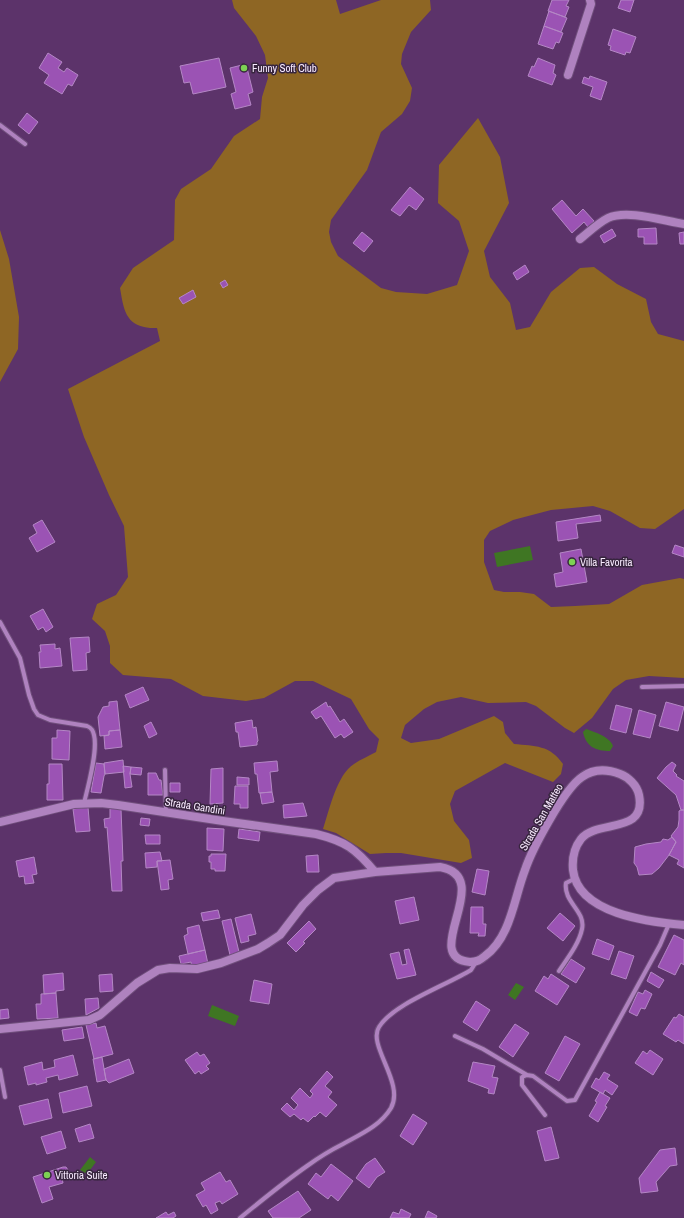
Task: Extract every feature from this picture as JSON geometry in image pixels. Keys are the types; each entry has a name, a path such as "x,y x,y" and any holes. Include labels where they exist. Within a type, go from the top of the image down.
{"street":[{"path":"568,75 591,4 590,0"},
{"path":"580,239 607,219 620,215 635,215 684,224"},
{"name":"Strada San Matteo","path":"476,962 491,951 501,938 525,869 536,844 573,785 581,777 597,770 607,770 624,776 638,790 640,802 639,810 633,818 627,822 593,830 585,834 579,841 573,853 572,866 574,879"},
{"name":"Strada Gandini","path":"0,822 84,803 106,804 331,837 356,850 376,872"},
{"path":"0,1029 89,1020 100,1015 137,983 158,970 170,968 197,969 221,963 258,950 280,935 303,905 328,882 334,878 343,876 440,867 448,868 459,878 462,885 462,892 452,933 451,948 455,956 461,960 476,962"},
{"path":"574,879 579,888 587,896 604,907 637,919 684,925"}],"lane":[{"path":"0,125 25,144"},
{"path":"0,622 20,658 34,709 38,715 50,720 87,726 93,731 95,742 94,756 84,803"},
{"path":"642,687 684,686"},
{"path":"165,770 166,812"},
{"path":"559,971 577,942 582,929 582,922 579,913 567,896 565,889 566,883 574,879"},
{"path":"455,1036 483,1049 527,1075 533,1076 567,1101 575,1100 656,951 669,924"},
{"path":"240,1218 308,1165 373,1127 383,1119 391,1107 394,1099 390,1074 378,1045 376,1036 378,1029 384,1020 394,1012 415,999 471,970 476,962"},
{"path":"0,1070 5,1097"},
{"path":"527,1075 522,1077 522,1085 545,1115"}],"shaded area":[{"path":"232,0 336,0 340,14 381,0 430,0 431,10 411,32 402,54 401,64 412,88 410,101 402,114 381,132 367,170 331,220 329,232 331,242 338,256 381,288 396,292 427,294 457,285 469,251 459,221 438,203 439,165 478,118 500,157 509,203 484,251 490,277 510,303 516,330 530,327 551,292 580,268 594,267 617,284 646,299 651,322 658,334 684,341 684,509 655,529 640,528 610,511 593,506 551,510 513,520 490,531 484,540 484,562 494,590 534,594 551,607 609,604 642,585 680,578 684,579 684,678 649,676 626,680 613,689 592,718 574,733 536,706 526,702 488,703 461,697 437,702 424,709 405,725 401,738 411,743 439,739 494,716 503,722 505,733 514,744 535,746 547,750 553,753 563,764 561,774 553,782 505,763 455,791 450,804 454,821 469,840 472,858 461,863 401,853 370,854 336,833 323,829 338,784 348,769 376,752 379,739 369,729 351,699 313,681 295,681 264,698 246,701 203,696 171,679 123,675 110,663 110,646 105,631 92,619 97,604 116,595 128,577 124,526 84,437 68,389 160,341 157,328 147,328 137,325 128,317 120,288 133,268 174,240 175,200 181,189 211,169 234,136 260,119 262,97 268,78 265,55 256,36 234,8"},
{"path":"0,230 9,259 19,317 18,349 0,382"},
{"path":"530,546 533,560 497,567 494,553"},
{"path":"586,729 602,735 609,740 613,746 610,751 596,749 589,745 583,732"},
{"path":"516,983 524,987 515,1000 508,995"},
{"path":"212,1005 239,1016 235,1026 208,1016"},
{"path":"90,1157 96,1162 87,1174 80,1170"}],"building":[{"path":"552,0 569,0 566,6 569,7 565,17 548,11"},
{"path":"621,0 634,0 630,12 618,8"},
{"path":"549,11 567,18 561,32 544,26"},
{"path":"544,26 563,33 559,43 556,42 553,49 538,44"},
{"path":"613,29 636,37 630,53 626,52 625,55 610,50 611,46 608,45"},
{"path":"48,53 62,62 58,68 64,72 67,68 78,75 72,86 68,84 62,94 44,83 49,75 39,68"},
{"path":"219,58 226,87 193,94 190,82 184,83 180,66"},
{"path":"538,58 555,65 553,73 556,75 552,85 528,76 532,66 534,67"},
{"path":"246,64 253,92 248,94 251,105 235,109 231,94 236,92 230,68"},
{"path":"590,76 607,82 601,100 590,96 593,87 582,83 584,77 589,79"},
{"path":"27,113 38,122 29,134 18,125"},
{"path":"410,187 424,199 416,210 409,205 400,216 391,210"},
{"path":"562,200 576,216 583,209 594,221 588,227 584,222 572,233 552,209"},
{"path":"656,228 657,244 644,244 644,237 638,237 638,229"},
{"path":"612,229 616,236 604,243 600,236"},
{"path":"362,232 373,241 364,252 353,243"},
{"path":"684,232 684,244 680,244 679,233"},
{"path":"525,265 529,272 517,280 513,273"},
{"path":"225,280 228,285 223,288 220,283"},
{"path":"193,290 196,297 183,304 179,298"},
{"path":"600,515 601,521 576,524 578,538 558,541 556,522"},
{"path":"42,520 55,542 37,552 29,538 37,533 33,525"},
{"path":"675,545 684,548 684,557 672,553"},
{"name":"Villa Favorita","path":"581,549 587,582 556,587 554,574 563,572 560,553"},
{"path":"43,609 53,627 46,632 43,627 38,630 30,616"},
{"path":"89,637 90,652 86,653 87,670 73,671 70,638"},
{"path":"55,644 55,649 60,648 62,666 40,668 40,645"},
{"path":"143,687 149,700 130,708 125,695"},
{"path":"117,701 120,730 109,731 109,735 100,736 98,717 103,707 109,706 109,702"},
{"path":"326,702 328,707 330,706 340,722 344,719 353,732 344,738 341,734 335,738 321,716 316,719 311,712"},
{"path":"666,702 684,707 678,731 659,726"},
{"path":"616,705 632,709 626,733 610,729"},
{"path":"639,710 656,715 650,738 633,734"},
{"path":"252,720 253,728 256,727 258,741 257,745 240,747 235,723"},
{"path":"151,722 157,734 149,738 144,726"},
{"path":"57,730 70,731 69,760 52,759 52,738 57,738"},
{"path":"120,730 122,747 105,749 104,736 109,735 109,731"},
{"path":"123,760 124,772 105,774 104,763"},
{"path":"277,761 278,771 270,772 272,792 259,793 254,763"},
{"path":"672,762 676,765 673,771 677,775 676,776 684,781 684,810 681,810 676,795 657,778"},
{"path":"96,763 104,764 105,774 101,793 91,792"},
{"path":"49,764 62,764 63,800 47,800"},
{"path":"123,766 131,767 130,774 132,787 125,788"},
{"path":"131,767 142,768 141,775 130,774"},
{"path":"223,768 223,803 210,804 211,769"},
{"path":"148,773 156,773 159,780 161,780 163,795 148,795"},
{"path":"237,777 249,778 249,785 237,785"},
{"path":"170,783 180,783 180,792 170,792"},
{"path":"235,786 248,786 248,808 240,808 240,804 234,804"},
{"path":"272,792 274,802 262,804 260,793"},
{"path":"303,803 307,816 284,818 283,805"},
{"path":"88,807 90,831 76,832 73,809"},
{"path":"110,808 121,809 123,861 121,861 122,891 112,891 107,827 105,828 104,819 110,818"},
{"path":"684,810 684,868 677,864 679,860 669,855 676,842 671,836 678,827 679,811"},
{"path":"141,818 150,819 149,826 140,825"},
{"path":"207,828 224,829 223,851 207,850"},
{"path":"239,829 260,832 259,841 238,838"},
{"path":"145,835 160,835 160,844 146,844"},
{"path":"672,837 676,842 669,855 659,868 652,874 639,875 637,867 634,863 635,847 661,842 663,839 668,840"},
{"path":"160,852 162,861 157,861 157,867 146,868 145,853"},
{"path":"211,854 226,854 225,871 215,871 215,869 211,869 209,856 211,856"},
{"path":"318,855 319,872 307,872 306,856"},
{"path":"34,857 37,874 32,875 34,883 25,884 24,876 19,877 16,861"},
{"path":"170,860 173,879 168,880 169,889 161,890 157,861"},
{"path":"477,869 489,871 485,895 472,892"},
{"path":"414,897 419,920 400,924 395,901"},
{"path":"471,907 483,907 483,924 486,924 485,936 478,936 479,933 470,933"},
{"path":"218,910 220,918 203,921 201,913"},
{"path":"560,913 575,926 563,941 547,928"},
{"path":"251,914 256,934 248,936 249,941 241,943 235,918"},
{"path":"231,919 239,952 230,955 222,921"},
{"path":"309,921 316,929 303,942 305,943 296,952 287,943"},
{"path":"199,925 205,950 188,954 184,936 188,934 187,928"},
{"path":"674,935 684,940 684,965 681,963 675,975 658,967"},
{"path":"597,939 614,946 609,960 592,954"},
{"path":"409,949 416,975 397,979 390,954 399,952 402,965 407,964 404,950"},
{"path":"205,950 208,964 192,968 191,962 181,964 179,956"},
{"path":"619,951 634,956 626,979 611,974"},
{"path":"571,959 585,968 576,983 561,974"},
{"path":"651,972 664,980 659,988 647,981"},
{"path":"63,973 64,990 56,991 56,993 44,994 43,975"},
{"path":"112,974 113,991 100,992 99,975"},
{"path":"551,974 569,986 557,1005 535,991 544,976 548,979"},
{"path":"254,980 272,984 269,1004 250,1001"},
{"path":"645,990 652,994 645,1009 641,1008 637,1016 629,1012 638,992 643,994"},
{"path":"56,993 58,1018 37,1019 36,1004 41,1004 41,994"},
{"path":"98,998 99,1008 86,1015 85,999"},
{"path":"476,1001 490,1010 477,1031 463,1022"},
{"path":"8,1009 9,1018 0,1019 0,1010"},
{"path":"679,1014 684,1017 684,1044 678,1040 676,1042 663,1034 674,1017 676,1018"},
{"path":"96,1023 97,1028 105,1026 113,1054 94,1059 86,1025"},
{"path":"515,1024 529,1033 513,1057 499,1047"},
{"path":"82,1027 84,1038 64,1041 62,1030"},
{"path":"565,1036 580,1044 559,1081 545,1073"},
{"path":"650,1050 663,1059 653,1075 635,1063 643,1051 647,1054"},
{"path":"197,1052 200,1056 204,1054 210,1063 206,1066 209,1069 201,1074 199,1071 195,1074 185,1060"},
{"path":"73,1055 78,1075 59,1080 58,1075 46,1078 47,1082 36,1085 36,1083 28,1085 24,1067 42,1062 43,1070 55,1067 54,1060"},
{"path":"102,1057 106,1080 97,1082 93,1059"},
{"path":"129,1059 134,1073 109,1083 106,1080 104,1069"},
{"path":"473,1062 495,1066 492,1077 498,1078 494,1094 488,1093 489,1089 468,1081"},
{"path":"327,1071 333,1077 325,1086 332,1092 328,1097 337,1105 326,1117 320,1112 308,1122 303,1118 301,1120 294,1114 290,1117 281,1109 287,1103 294,1110 298,1105 291,1098 300,1088 310,1098 313,1094 310,1091"},
{"path":"604,1072 610,1075 607,1079 618,1086 612,1095 605,1090 603,1094 591,1087 596,1078 599,1080"},
{"path":"87,1086 92,1106 63,1113 59,1093"},
{"path":"600,1092 610,1098 605,1106 607,1107 598,1122 589,1116 597,1102 595,1101"},
{"path":"48,1099 52,1118 24,1125 19,1106"},
{"path":"413,1114 427,1123 413,1145 400,1136"},
{"path":"90,1124 94,1138 79,1142 75,1129"},
{"path":"551,1127 559,1158 545,1161 537,1131"},
{"path":"61,1131 66,1148 47,1154 41,1137"},
{"path":"675,1148 677,1165 670,1166 656,1182 658,1191 641,1193 639,1178 660,1150"},
{"path":"375,1158 385,1172 377,1177 369,1188 356,1178 366,1164"},
{"path":"331,1164 353,1181 338,1201 331,1195 328,1199 308,1184 316,1173 321,1177"},
{"path":"66,1167 69,1174 62,1178 63,1183 49,1187 53,1199 42,1203 33,1177"},
{"path":"220,1172 226,1182 230,1180 238,1194 222,1204 220,1201 215,1203 218,1210 211,1214 206,1205 203,1207 196,1195 205,1190 201,1183"},
{"path":"298,1191 311,1210 299,1218 273,1218 268,1211"},
{"path":"401,1209 411,1214 409,1218 390,1218 393,1212 399,1214"},
{"path":"428,1211 437,1216 436,1218 425,1218"},
{"path":"166,1212 168,1215 174,1212 176,1216 173,1218 156,1218"}],"place":[{"name":"Funny Soft Club","path":"244,68"},
{"name":"Villa Favorita","path":"572,562"},
{"name":"Vittoria Suite","path":"47,1175"}]}
